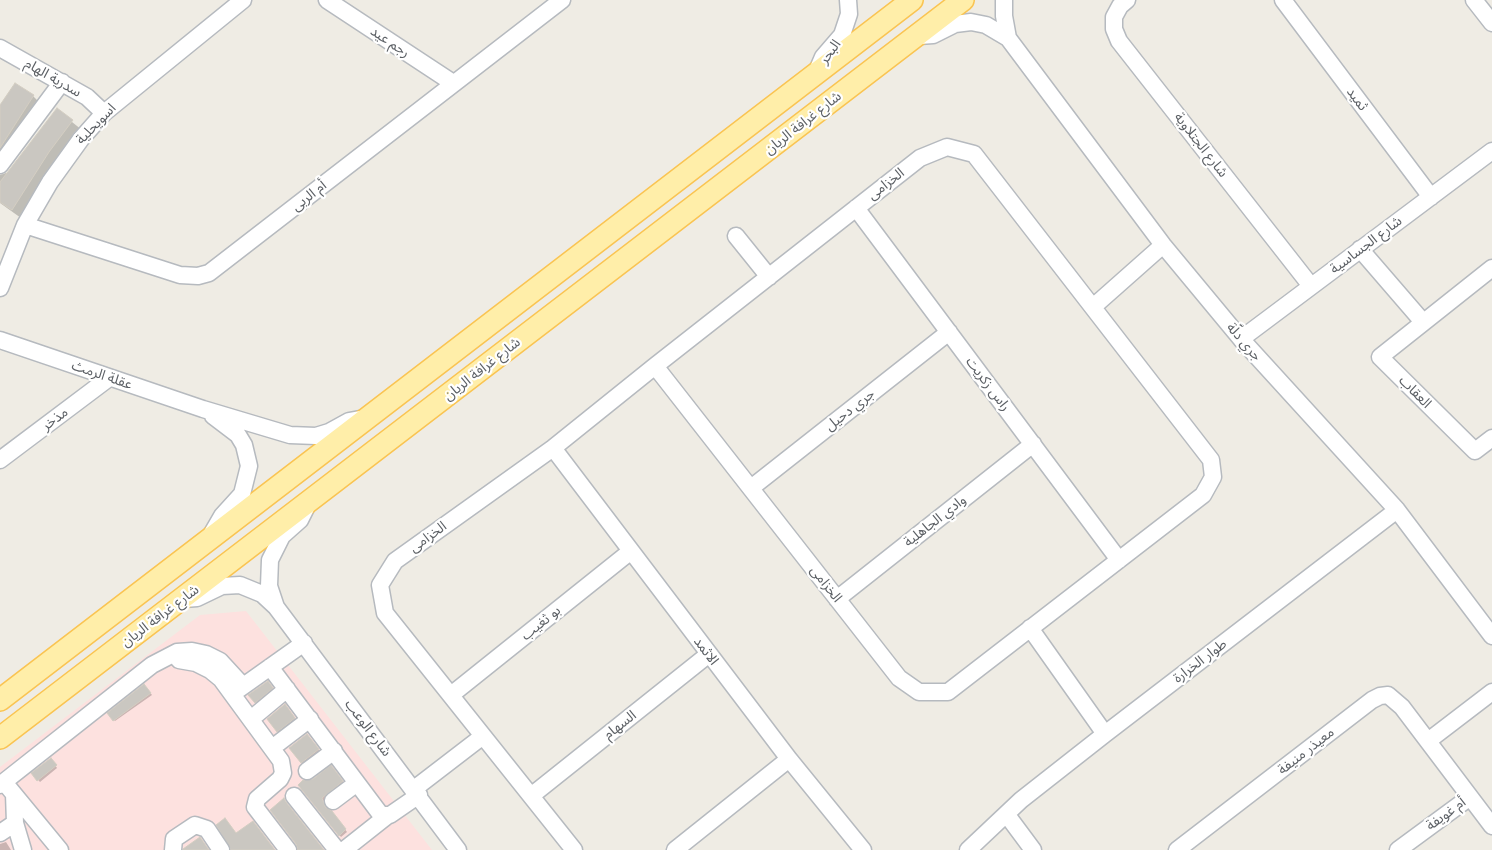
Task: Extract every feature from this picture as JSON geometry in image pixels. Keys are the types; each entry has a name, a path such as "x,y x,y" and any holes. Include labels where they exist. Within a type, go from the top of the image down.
{"main road":[{"path":"0,700 912,0"},
{"name":"شارع غرافة الريان","path":"0,738 963,0"}],"street":[{"name":"اسويحلية","path":"0,288 25,225 67,157 104,112 243,0"},
{"name":"رجم عيد","path":"328,0 453,83"},
{"name":"أم الربى","path":"25,225 180,275 198,276 209,273 562,0"},
{"name":"البحر","path":"816,74 823,57 842,35 849,14 848,0"},
{"name":"جري دلّة","path":"1004,0 1004,16 1008,38"},
{"name":"شارع الجتلاوية","path":"1127,0 1120,6 1114,17 1114,30 1119,41 1311,286"},
{"name":"ثميد","path":"1283,0 1431,197"},
{"path":"1474,0 1492,23"},
{"name":"جري دلّة","path":"917,35 933,34 956,24 971,22 986,25 1008,38 1163,245 1241,339 1397,510 1492,636"},
{"name":"سدرية الهام","path":"0,48 62,82 87,98 104,112"},
{"path":"0,165 62,82"},
{"name":"الخزامى","path":"574,850 385,613 380,585 395,561 553,448 655,366 920,158 946,147 974,154 1211,460 1214,477 1203,495 948,692 919,692 900,678 655,366"},
{"name":"شارع الجساسية","path":"1241,339 1492,152"},
{"name":"راس زكريت","path":"856,208 1119,560"},
{"path":"736,236 769,277"},
{"path":"1093,308 1163,245"},
{"path":"1360,249 1423,322"},
{"name":"العقاب","path":"1492,268 1380,357 1475,451 1492,438"},
{"name":"جري دحيل","path":"751,488 949,332"},
{"name":"عقلة الرمث","path":"0,340 109,378 274,431 304,437 329,432 349,421 365,419"},
{"name":"مذخر","path":"0,460 109,378"},
{"name":"عقلة الرمث","path":"203,409 230,426 238,435 244,445 249,466 242,494 222,516 210,537"},
{"name":"وادي الجاهلية","path":"837,598 1033,444"},
{"name":"الاثمد","path":"553,448 630,552 789,759 863,850"},
{"name":"شارع الوعب","path":"276,606 269,586 270,560 282,536 300,520 307,503"},
{"name":"طوار الخرارة","path":"968,850 1021,800 1397,510"},
{"name":"بو ثغيب","path":"451,695 630,552"},
{"name":"شارع الوعب","path":"182,599 197,598 222,586 240,585 262,594 276,606 458,850"},
{"path":"1030,628 1105,734"},
{"path":"238,690 304,643"},
{"name":"السهام","path":"531,796 709,654"},
{"path":"6,787 152,665 181,660 196,663 210,670 238,690 251,719 280,761 283,773 276,784 257,799 255,807 288,850"},
{"path":"270,667 381,815 388,816"},
{"path":"251,719 287,689"},
{"path":"1428,741 1492,692"},
{"name":"معيذر منيفة","path":"1177,850 1199,844 1380,696 1388,695 1396,700 1492,826"},
{"path":"272,748 310,719"},
{"path":"344,850 484,736"},
{"path":"307,771 334,751"},
{"path":"674,850 789,759"},
{"path":"333,802 357,783"},
{"path":"6,787 22,850"},
{"path":"6,787 60,850"},
{"path":"294,796 336,850"},
{"name":"أم غويفة","path":"1398,850 1470,797"},
{"path":"1007,815 1033,850"},
{"path":"0,833 14,824"},
{"path":"173,850 174,839 191,826 199,825 207,829 221,850"}],"shaded area":[{"path":"246,611 432,850 0,850 0,767 200,615"}],"building":[{"path":"15,83 34,95 0,148 0,105"},
{"path":"57,108 73,120 49,152 12,210 0,202 0,182"},
{"path":"268,681 273,688 255,703 248,695"},
{"path":"144,684 151,693 113,721 107,713"},
{"path":"285,704 295,718 277,732 267,719"},
{"path":"307,734 319,749 301,763 289,748"},
{"path":"51,758 57,765 37,781 31,773"},
{"path":"331,765 343,781 322,798 325,807 332,811 346,829 339,836 298,785 303,780 313,779"},
{"path":"284,798 324,850 298,850 296,844 270,810"},
{"path":"225,818 236,833 253,821 275,850 231,850 216,825"},
{"path":"200,837 209,850 183,850 183,849"}]}
